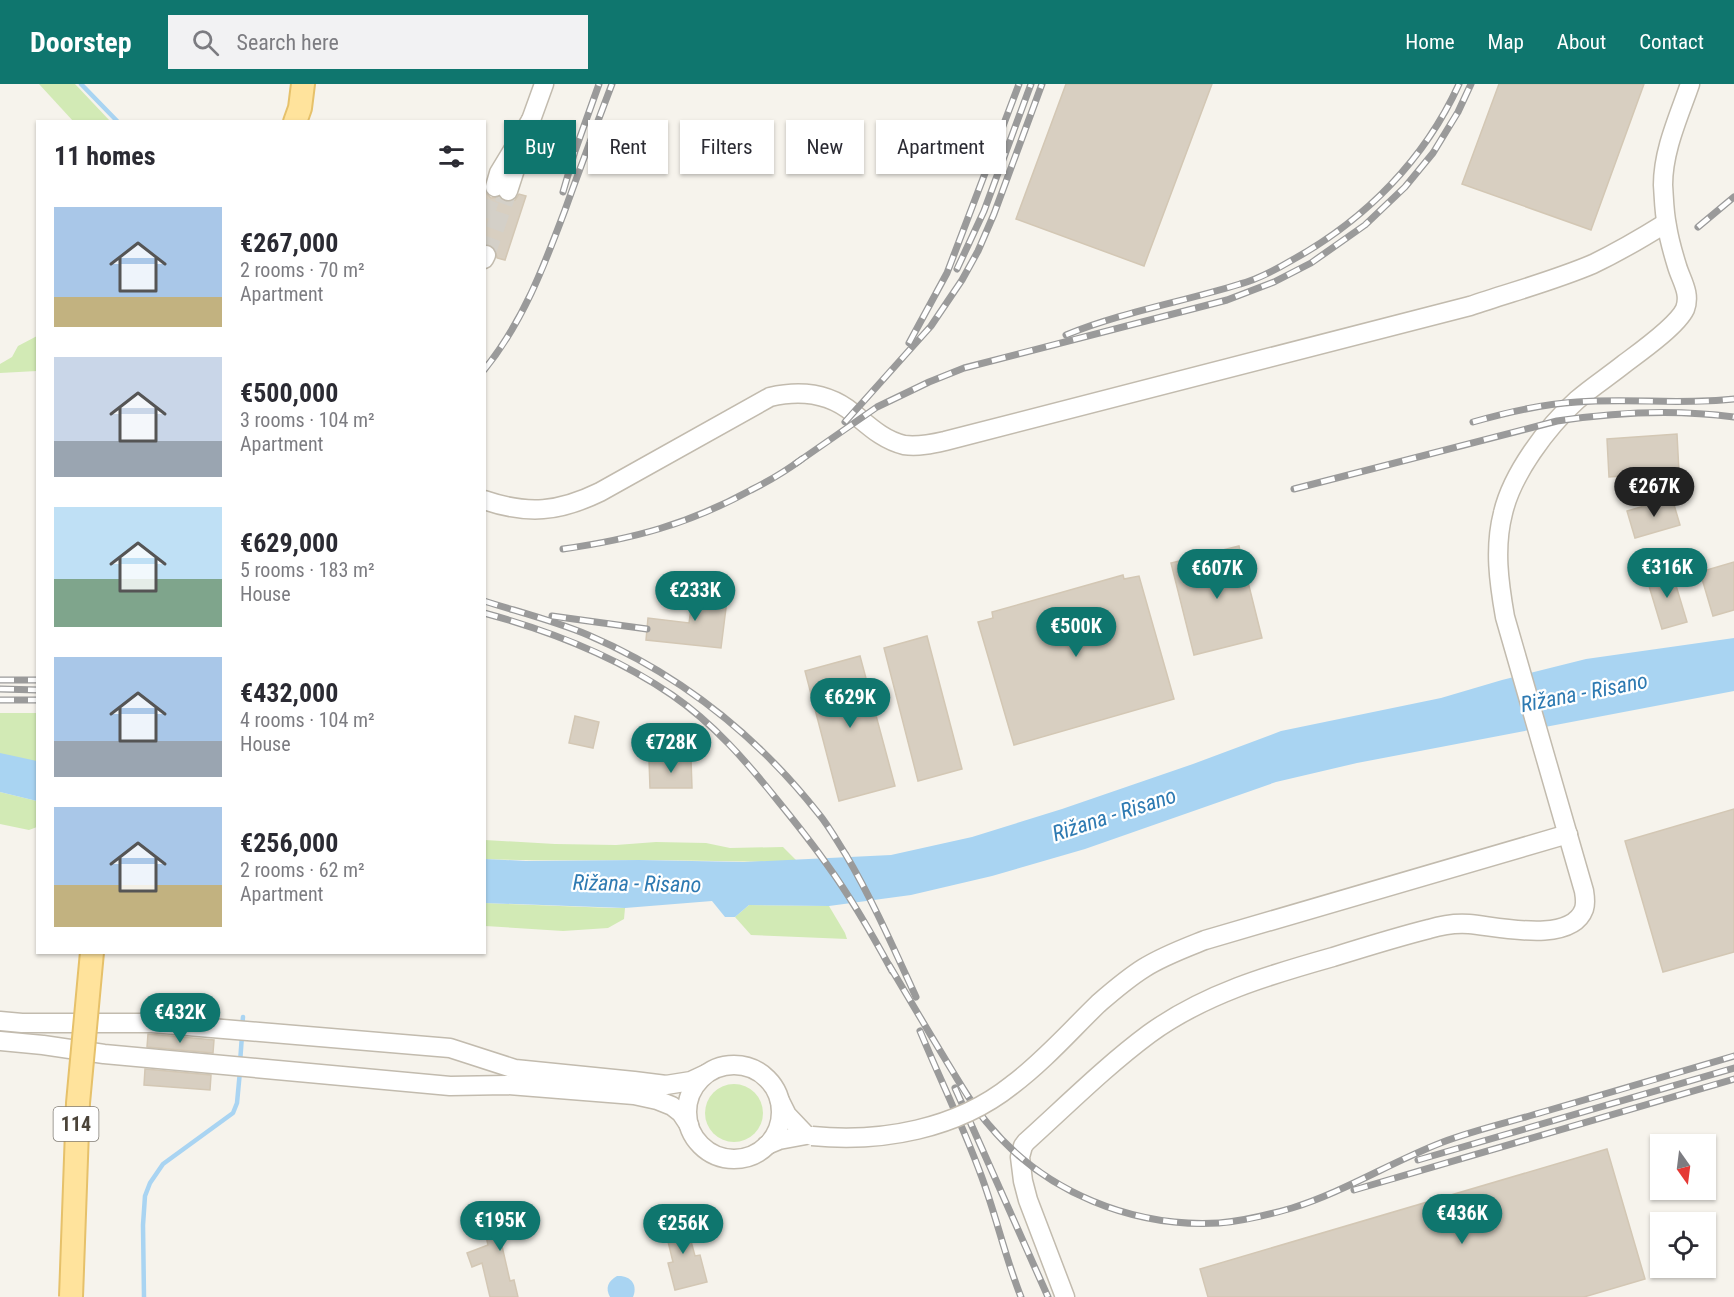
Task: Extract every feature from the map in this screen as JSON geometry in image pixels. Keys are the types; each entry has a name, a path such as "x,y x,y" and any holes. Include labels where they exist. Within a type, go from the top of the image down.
{"main road":[{"path":"297,115 303,84"},
{"path":"297,115 320,84"},
{"name":"114","path":"70,1297 78,1103 92,954"}],"street":[{"path":"501,189 544,84"},
{"path":"1065,1297 1028,1200 1020,1157 1023,1146 1150,1033 1230,990 1279,972 1457,923 1530,932 1554,928 1572,921 1583,910 1584,891 1513,647 1501,595 1498,572 1503,514 1520,470 1576,402 1639,353 1678,320 1683,312 1687,292 1676,265 1666,223 1663,182 1665,159 1690,84"},
{"path":"486,501 502,506 538,510 582,501 770,397 786,393 815,394 840,402 873,431 891,441 920,446 945,441 1470,306 1591,265 1618,252 1666,223"},
{"path":"0,1041 104,1054 450,1086 507,1084 634,1095 672,1106 681,1113 693,1135 707,1151 727,1158 738,1158 758,1152 779,1140 809,1135 850,1138 898,1134 924,1128 971,1111 1017,1081 1121,984 1146,966 1177,951 1205,940 1568,834"},
{"path":"0,1021 152,1023 450,1048 514,1069 666,1085 691,1081 718,1067 744,1066 756,1070 767,1078 775,1089 787,1115 809,1135"},
{"path":"688,1125 686,1114 691,1092 696,1082 706,1074"},
{"path":"767,1145 778,1127 781,1114 780,1101"}],"green space":[{"path":"39,84 75,84 109,120 72,120"},
{"path":"36,337 36,371 0,373 0,364 12,357 18,346"},
{"path":"0,713 36,713 36,763 0,754"},
{"path":"0,792 36,801 36,827 29,830 0,824"},
{"path":"486,840 555,844 616,845 656,842 706,843 730,848 783,847 798,862 656,860 486,859"},
{"path":"486,903 625,908 624,919 608,928 563,931 486,926"},
{"path":"749,905 829,906 847,939 751,935 735,917"},
{"path":"734,1084 745,1086 758,1097 763,1113 761,1124 750,1137 734,1142 723,1140 710,1129 705,1113 707,1102 718,1089"}],"water":[{"name":"Rižana - Risano","path":"1734,638 1734,691 1357,763 1276,782 1085,849 992,876 911,895 829,906 749,905 735,917 725,917 712,901 625,908 486,903 486,859 744,862 891,855 972,837 1062,809 1281,731 1441,698 1586,659"},
{"path":"0,753 36,761 36,801 0,792"},
{"path":"617,1276 630,1279 635,1289 633,1297 610,1297 608,1285"}],"building":[{"path":"1066,84 1212,84 1144,266 1016,219"},
{"path":"1499,84 1644,84 1591,230 1462,184"},
{"path":"486,193 491,198 499,197 505,202 515,200 519,194 526,196 505,260 497,258 495,248 486,244"},
{"path":"1677,434 1679,472 1609,477 1607,439"},
{"path":"1672,498 1680,525 1635,538 1627,511"},
{"path":"1239,546 1262,638 1194,655 1171,563"},
{"path":"1734,562 1734,610 1713,616 1700,572"},
{"path":"1671,569 1687,622 1662,629 1646,576"},
{"path":"1123,575 1124,579 1139,576 1174,699 1014,745 978,622 993,618 992,612"},
{"path":"694,587 728,592 721,648 646,640 648,618 689,623"},
{"path":"927,636 962,769 918,781 884,648"},
{"path":"860,656 895,786 839,801 805,671"},
{"path":"575,716 599,722 593,748 569,743"},
{"path":"691,759 692,788 650,788 649,760"},
{"path":"1734,809 1734,952 1663,972 1625,841"},
{"path":"148,1034 214,1040 213,1053 147,1047"},
{"path":"145,1069 211,1075 210,1090 144,1085"},
{"path":"1607,1149 1645,1279 1584,1297 1208,1297 1200,1269"},
{"path":"534,1209 537,1225 499,1233 510,1281 514,1280 518,1297 490,1297 482,1263 472,1267 467,1253 488,1245 482,1219"},
{"path":"684,1215 695,1256 700,1255 707,1282 675,1290 668,1263 673,1262 663,1221"}],"waterway":[{"path":"81,84 116,120"},
{"path":"242,1027 243,1017"},
{"path":"240,1063 242,1035"},
{"path":"144,1297 143,1225 145,1196 150,1183 163,1164 233,1113 237,1103 240,1071"}],"tunnel":[{"path":"486,212 495,187"},
{"path":"486,255 508,191"}],"railway":[{"path":"563,192 599,84"},
{"path":"486,367 510,333 540,273 612,84"},
{"path":"909,343 947,273 1019,84"},
{"path":"957,269 984,211 1031,84"},
{"path":"845,422 931,326 962,280 994,214 1042,84"},
{"path":"1066,335 1109,320 1254,279 1320,243 1369,206 1391,185 1429,137 1459,84"},
{"path":"795,464 877,407 964,368 1227,300 1274,282 1311,263 1365,225 1405,187 1433,153 1458,112 1471,84"},
{"path":"1698,227 1734,197"},
{"path":"1473,422 1525,409 1564,403 1734,399"},
{"path":"1294,489 1557,421 1601,415 1646,413 1690,413 1734,417"},
{"path":"563,549 637,535 683,521 758,487 802,459"},
{"path":"486,602 563,625 622,651 685,688 742,733 794,785 829,828 865,890 916,997"},
{"path":"486,614 582,646 628,668 672,695 702,718 754,772 816,849 854,904 892,971"},
{"path":"552,616 647,629"},
{"path":"0,680 36,680"},
{"path":"0,689 36,690"},
{"path":"0,700 36,700"},
{"path":"889,965 970,1099 1011,1149 1063,1187 1092,1201 1123,1212 1187,1223 1238,1221 1292,1208 1330,1194 1455,1138 1734,1056"},
{"path":"920,1031 981,1175 1021,1297"},
{"path":"1418,1160 1734,1068"},
{"path":"1354,1190 1734,1079"},
{"path":"955,1088 1048,1297"}]}
